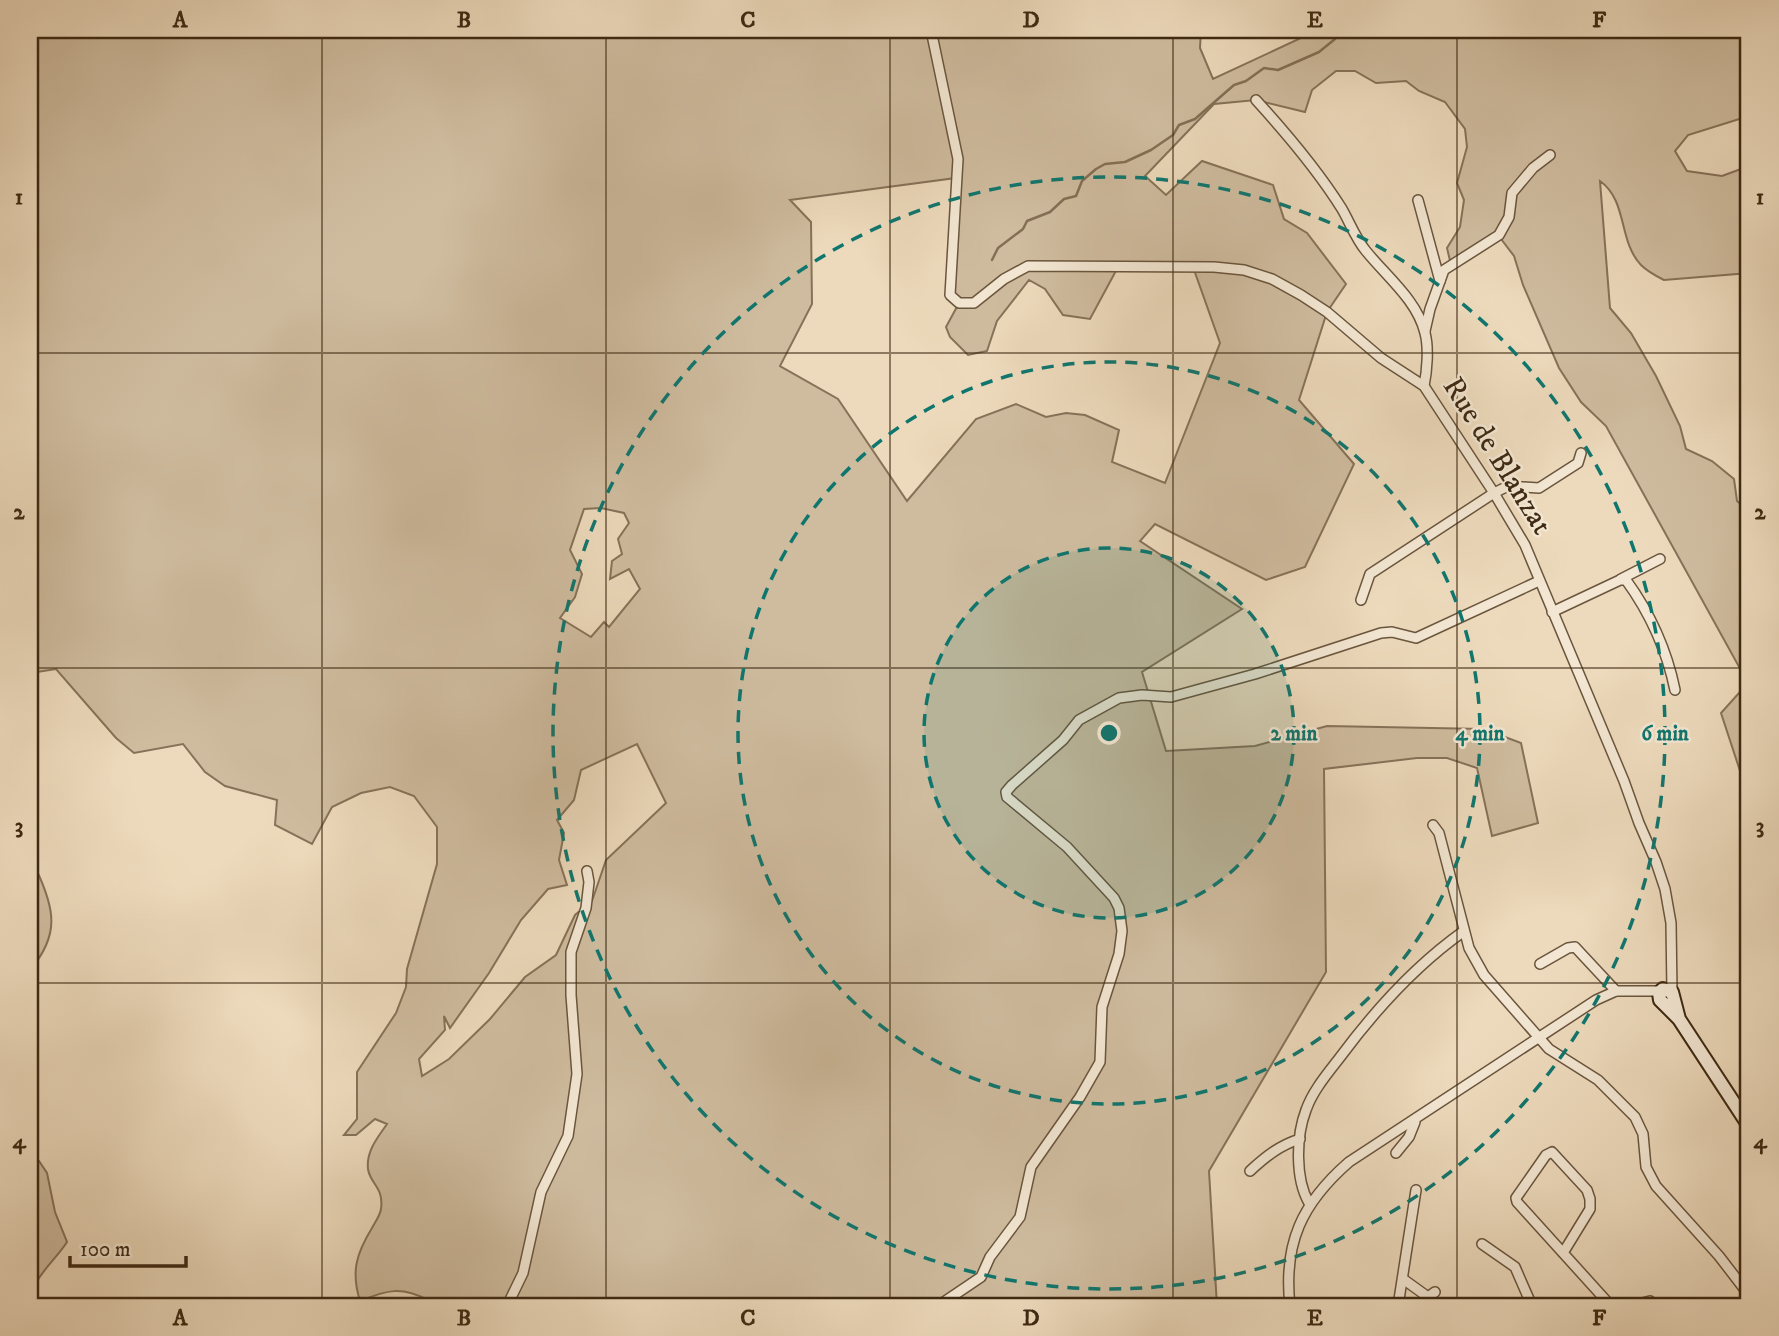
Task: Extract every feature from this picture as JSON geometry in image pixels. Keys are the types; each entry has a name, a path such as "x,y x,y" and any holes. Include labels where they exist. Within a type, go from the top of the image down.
{"street":[{"name":"Rue de Blanzat","path":"931,30 958,159 950,295 959,303 974,303 1004,279 1028,266 1214,267 1244,270 1272,279 1327,312 1381,358 1424,386 1525,545 1624,781 1662,880 1671,923 1671,971 1674,986 1666,996 1749,1126"},
{"path":"1256,100 1293,141 1341,209 1364,249 1405,295 1425,333"},
{"path":"1424,386 1428,370 1425,333 1430,309 1444,270 1499,235 1509,217 1513,193 1533,168 1550,155"},
{"path":"1419,200 1440,281"},
{"path":"1361,600 1370,574 1494,493 1508,486 1539,488 1578,463 1581,453"},
{"path":"1552,612 1660,559"},
{"path":"1620,580 1626,580 1652,623 1669,663 1675,690"},
{"path":"938,1306 981,1277 990,1257 1020,1217 1031,1167 1080,1097 1100,1062 1102,1007 1119,954 1122,922 1114,898 1067,847 1007,797 1006,792 1063,740 1079,720 1119,698 1142,695 1171,697 1255,674 1381,633 1391,632 1416,638 1539,581"},
{"path":"1433,825 1439,833 1469,948 1484,975 1549,1049 1598,1080 1635,1117 1643,1134 1646,1167 1656,1186 1719,1256 1749,1295"},
{"path":"507,1306 523,1273 541,1192 568,1136 577,1074 571,953 586,908 589,883 587,871"},
{"path":"1309,1203 1303,1193 1299,1161 1300,1139 1306,1110 1322,1081 1387,998 1464,931"},
{"path":"1540,964 1568,948 1575,947 1616,991"},
{"path":"1290,1306 1288,1267 1293,1241 1309,1203 1349,1162 1596,1000 1616,991 1629,990 1666,996"},
{"path":"1395,1153 1409,1137 1415,1121"},
{"path":"1250,1171 1265,1156 1300,1139"},
{"path":"1563,1253 1590,1209 1590,1199 1587,1190 1552,1153 1546,1155 1516,1198 1517,1202 1563,1253 1611,1306"},
{"path":"1398,1306 1416,1190"},
{"path":"1482,1244 1515,1267 1532,1306"},
{"path":"1403,1279 1428,1297 1435,1292"},
{"path":"1630,1306 1650,1301"}],"shaded area":[{"path":"30,30 1201,30 1200,48 1213,79 1301,38 1306,30 1737,30 1749,35 1749,116 1688,135 1675,151 1687,171 1722,176 1749,166 1749,273 1664,280 1652,273 1641,265 1634,255 1615,199 1600,181 1610,308 1631,333 1656,376 1680,426 1686,449 1712,461 1734,479 1737,501 1749,511 1749,775 1743,780 1721,713 1748,683 1606,426 1581,402 1559,368 1523,285 1514,256 1498,235 1451,265 1447,248 1460,227 1464,200 1457,183 1467,147 1465,129 1445,102 1419,91 1406,81 1376,83 1355,71 1336,71 1312,90 1305,112 1256,100 1214,104 1145,176 1166,195 1202,161 1273,185 1284,219 1307,233 1346,284 1327,312 1299,400 1354,464 1305,567 1266,580 1155,524 1140,541 1242,609 1142,672 1166,751 1255,746 1327,726 1484,729 1521,743 1538,823 1492,836 1477,768 1447,758 1417,758 1324,769 1326,972 1209,1171 1217,1306 428,1306 428,1300 402,1291 378,1294 360,1301 356,1281 357,1263 362,1246 381,1209 381,1196 369,1174 368,1162 373,1145 387,1124 375,1119 356,1135 344,1135 357,1119 357,1072 396,1013 406,987 407,969 437,864 437,827 414,796 390,787 361,793 332,807 312,844 275,825 277,800 225,786 205,772 183,744 134,753 116,738 56,669 30,673","holes":["956,178 950,295 959,303 946,327 950,337 968,355 987,351 997,321 1029,280 1045,289 1063,315 1090,319 1118,267 1193,267 1220,343 1165,483 1112,462 1119,430 1085,415 1066,413 1046,417 1016,404 976,419 907,501 838,399 780,366 812,304 811,222 790,200","601,508 624,513 629,523 618,539 622,554 612,561 610,579 629,569 640,589 609,627 604,622 591,637 560,618 575,597 582,574 570,550 584,509","637,744 666,803 606,860 592,901 575,915 556,955 525,977 490,1019 449,1059 422,1076 419,1059 445,1030 444,1016 450,1028 489,973 521,920 548,889 567,885 559,860 564,833 557,820 574,800 581,770"]},
{"path":"30,869 36,869 42,883 51,921 46,945 30,970"},
{"path":"30,1161 39,1161 47,1173 55,1212 67,1242 40,1276 30,1300"}],"waterway":[{"path":"992,260 998,248 1023,229 1027,221 1050,212 1064,199 1076,196 1082,181 1096,169 1105,164 1125,162 1151,150 1173,135 1179,125 1195,119 1234,85 1246,81 1264,68 1278,70 1319,52 1335,39 1339,30"}]}
